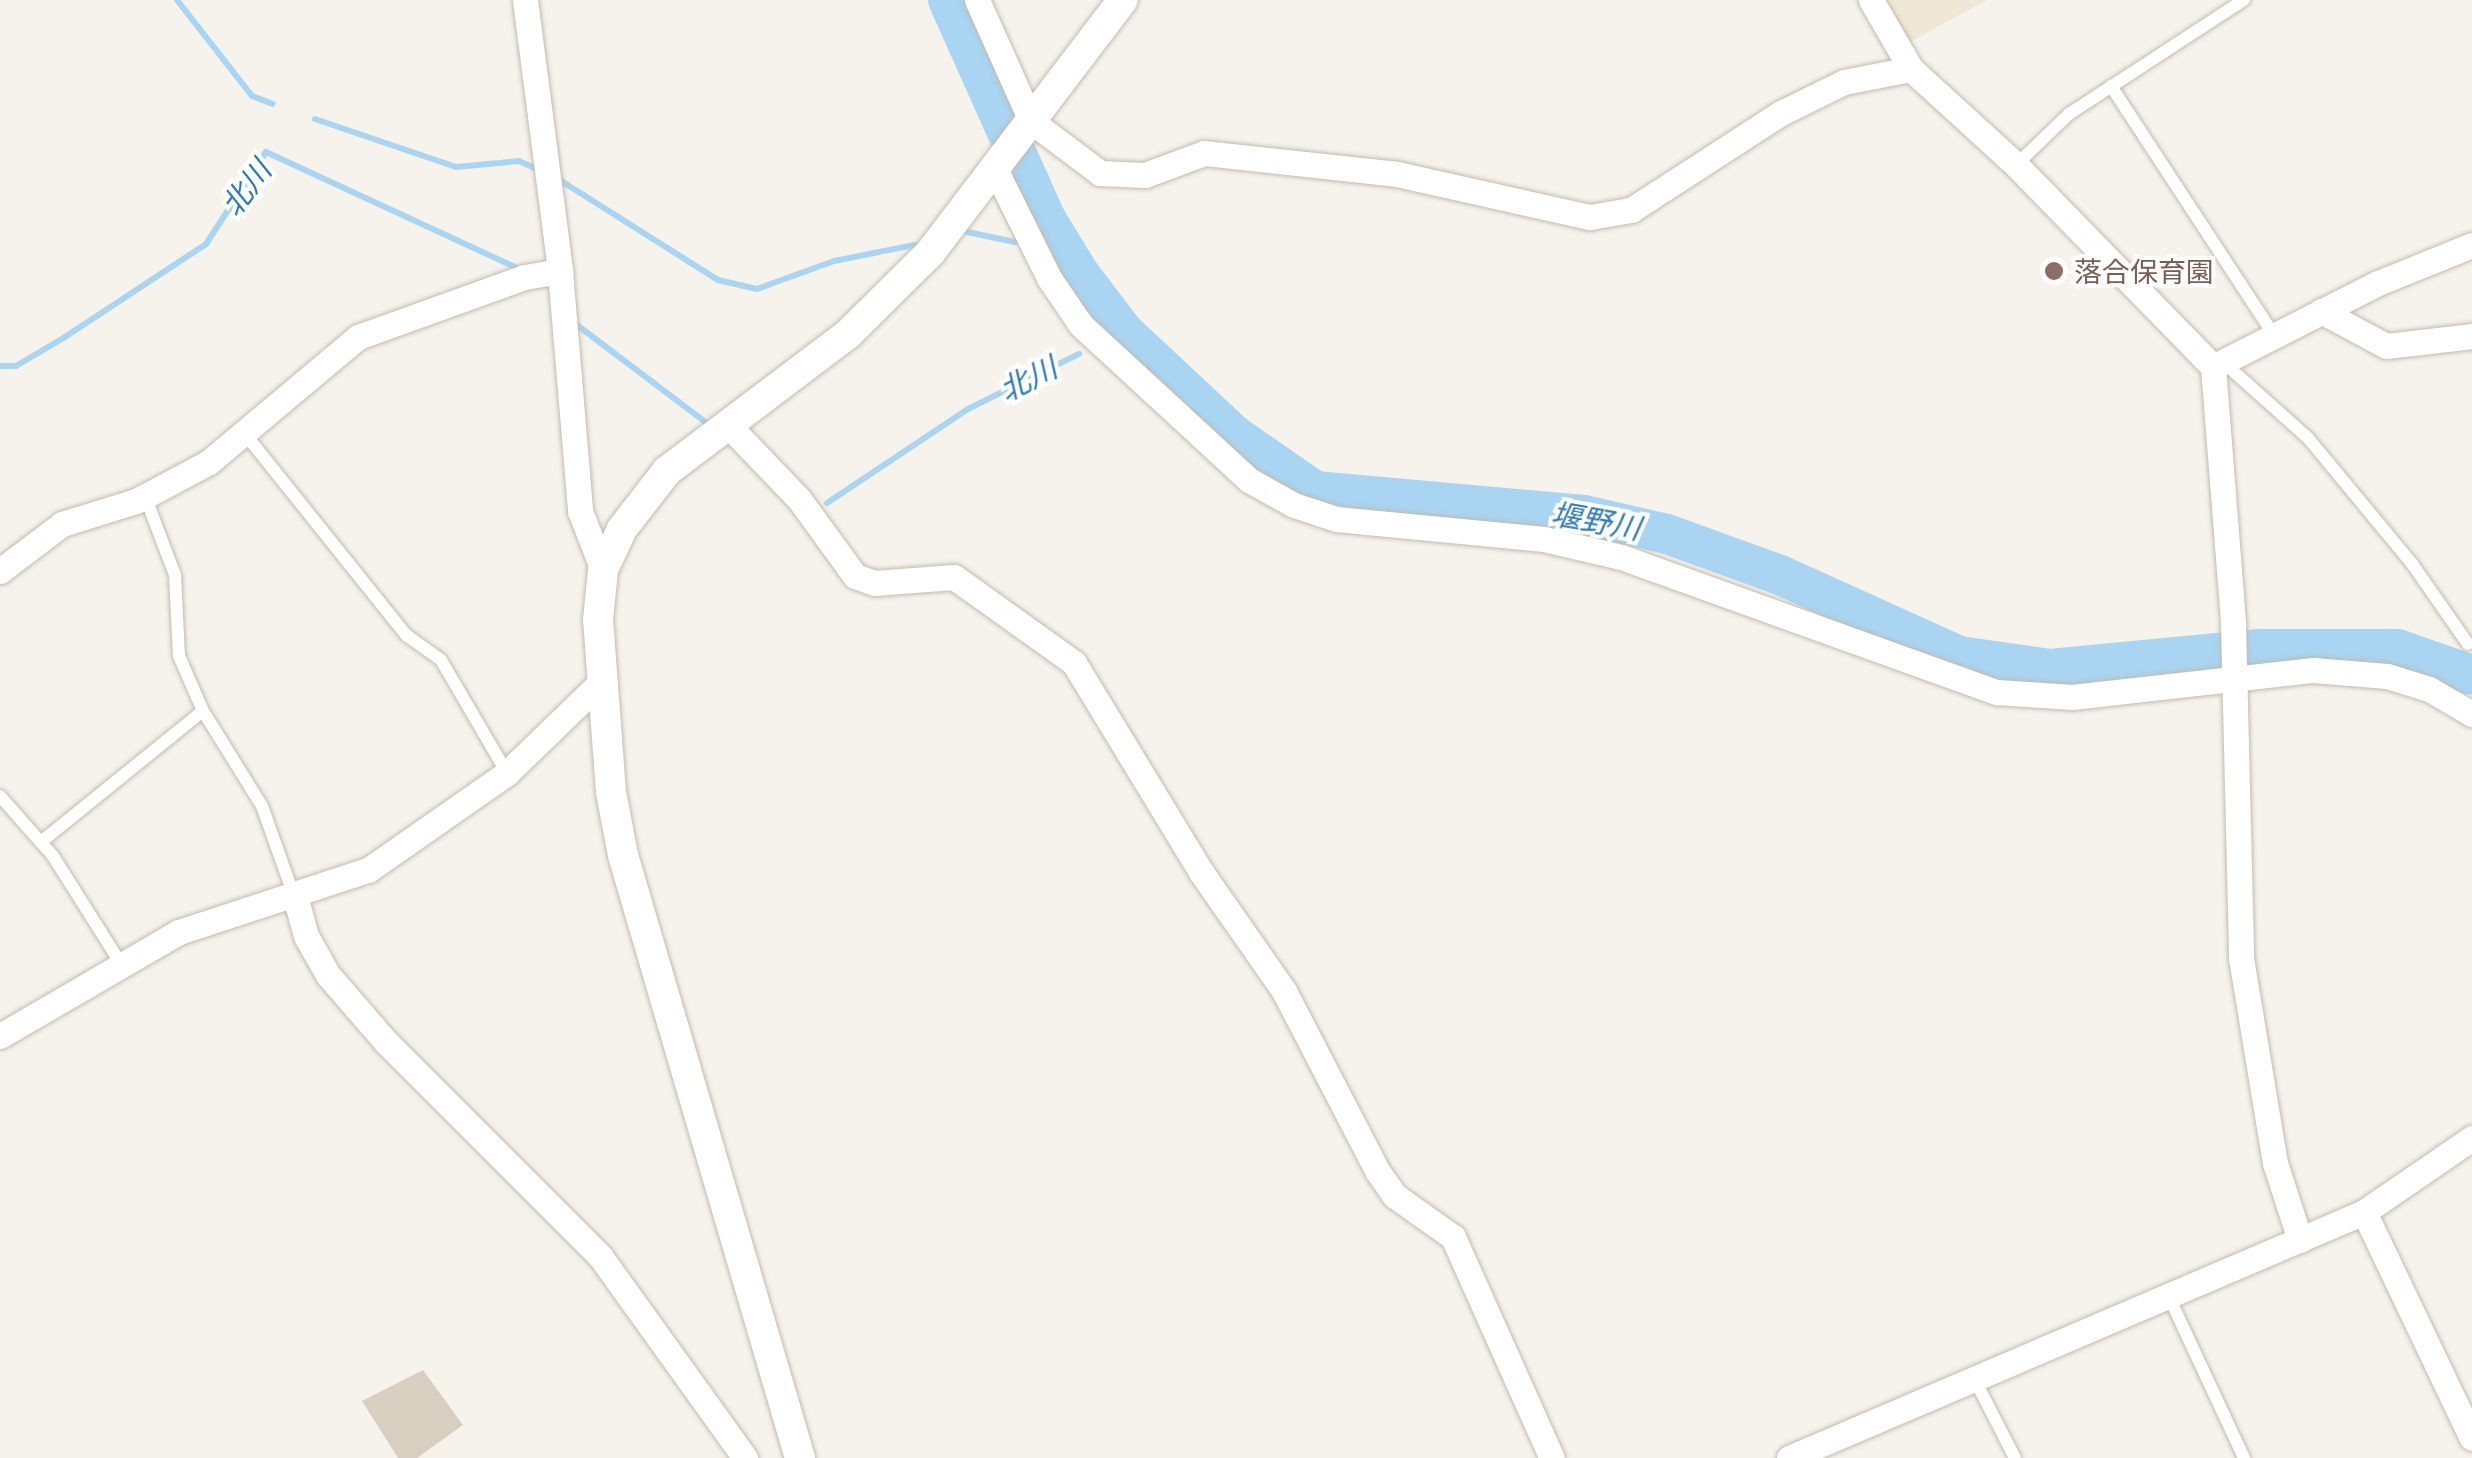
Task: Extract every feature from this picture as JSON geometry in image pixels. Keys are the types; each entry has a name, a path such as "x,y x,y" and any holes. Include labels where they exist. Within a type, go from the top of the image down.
{"street":[{"path":"525,0 560,271 580,512 603,570 602,681 623,855 800,1458"},
{"path":"977,0 1028,125 1100,173 1145,175 1204,153 1398,174 1590,217 1631,210 1781,113 1844,82 1911,69"},
{"path":"603,570 622,529 667,471 847,335 930,253 1123,0"},
{"path":"1871,0 1911,69 2016,165 2218,364 2232,622 2241,958 2252,1052 2275,1163 2300,1240"},
{"path":"997,166 1049,278 1080,325 1249,480 1294,505 1336,518 1544,539 1620,557 1998,692 2072,697 2313,670 2387,676 2429,689 2472,714"},
{"path":"2218,364 2321,312 2472,245"},
{"path":"0,571 62,524 145,496 245,434 358,337 524,277 560,271"},
{"path":"2321,312 2386,346 2472,336"},
{"path":"728,425 799,498 855,576 874,584 954,577 1074,663 1202,872 1284,991 1378,1172 1395,1196 1453,1237 1552,1458"},
{"path":"0,1036 180,932 368,870 507,773 602,681"},
{"path":"295,896 306,936 328,975 386,1042 600,1256 746,1458"},
{"path":"1789,1458 1976,1382 2364,1212 2472,1138"},
{"path":"2364,1212 2472,1438"}],"lane":[{"path":"2016,165 2069,114 2244,0"},
{"path":"2111,86 2274,336"},
{"path":"2218,364 2308,438 2413,564 2468,644"},
{"path":"245,434 406,635 441,660 507,773"},
{"path":"145,496 174,575 179,656 203,711 262,806 295,896"},
{"path":"41,842 203,711"},
{"path":"0,796 41,842 121,964"},
{"path":"2169,1298 2244,1458"},
{"path":"1976,1382 2014,1458"}],"shaded area":[{"path":"1884,0 1987,0 1908,43"}],"building":[{"path":"423,1370 463,1425 417,1458 398,1458 362,1401"}],"waterway":[{"path":"177,0 252,96 273,104"},
{"name":"堰野川","path":"948,0 1046,219 1079,273 1124,332 1234,435 1315,491 1584,515 1667,534 1780,575 1959,656 2050,669 2259,649 2397,649 2472,675"},
{"path":"315,119 456,167 519,161 539,170"},
{"name":"北川","path":"0,366 16,366 65,337 206,244 266,152 515,267"},
{"path":"555,177 718,280 757,289 834,261 914,245"},
{"path":"967,232 1015,242"},
{"path":"1062,264 1079,273"},
{"name":"北川","path":"577,325 708,424"},
{"name":"北川","path":"827,503 968,409 1079,354"}],"place":[{"name":"落合保育園","path":"2054,271"}]}
